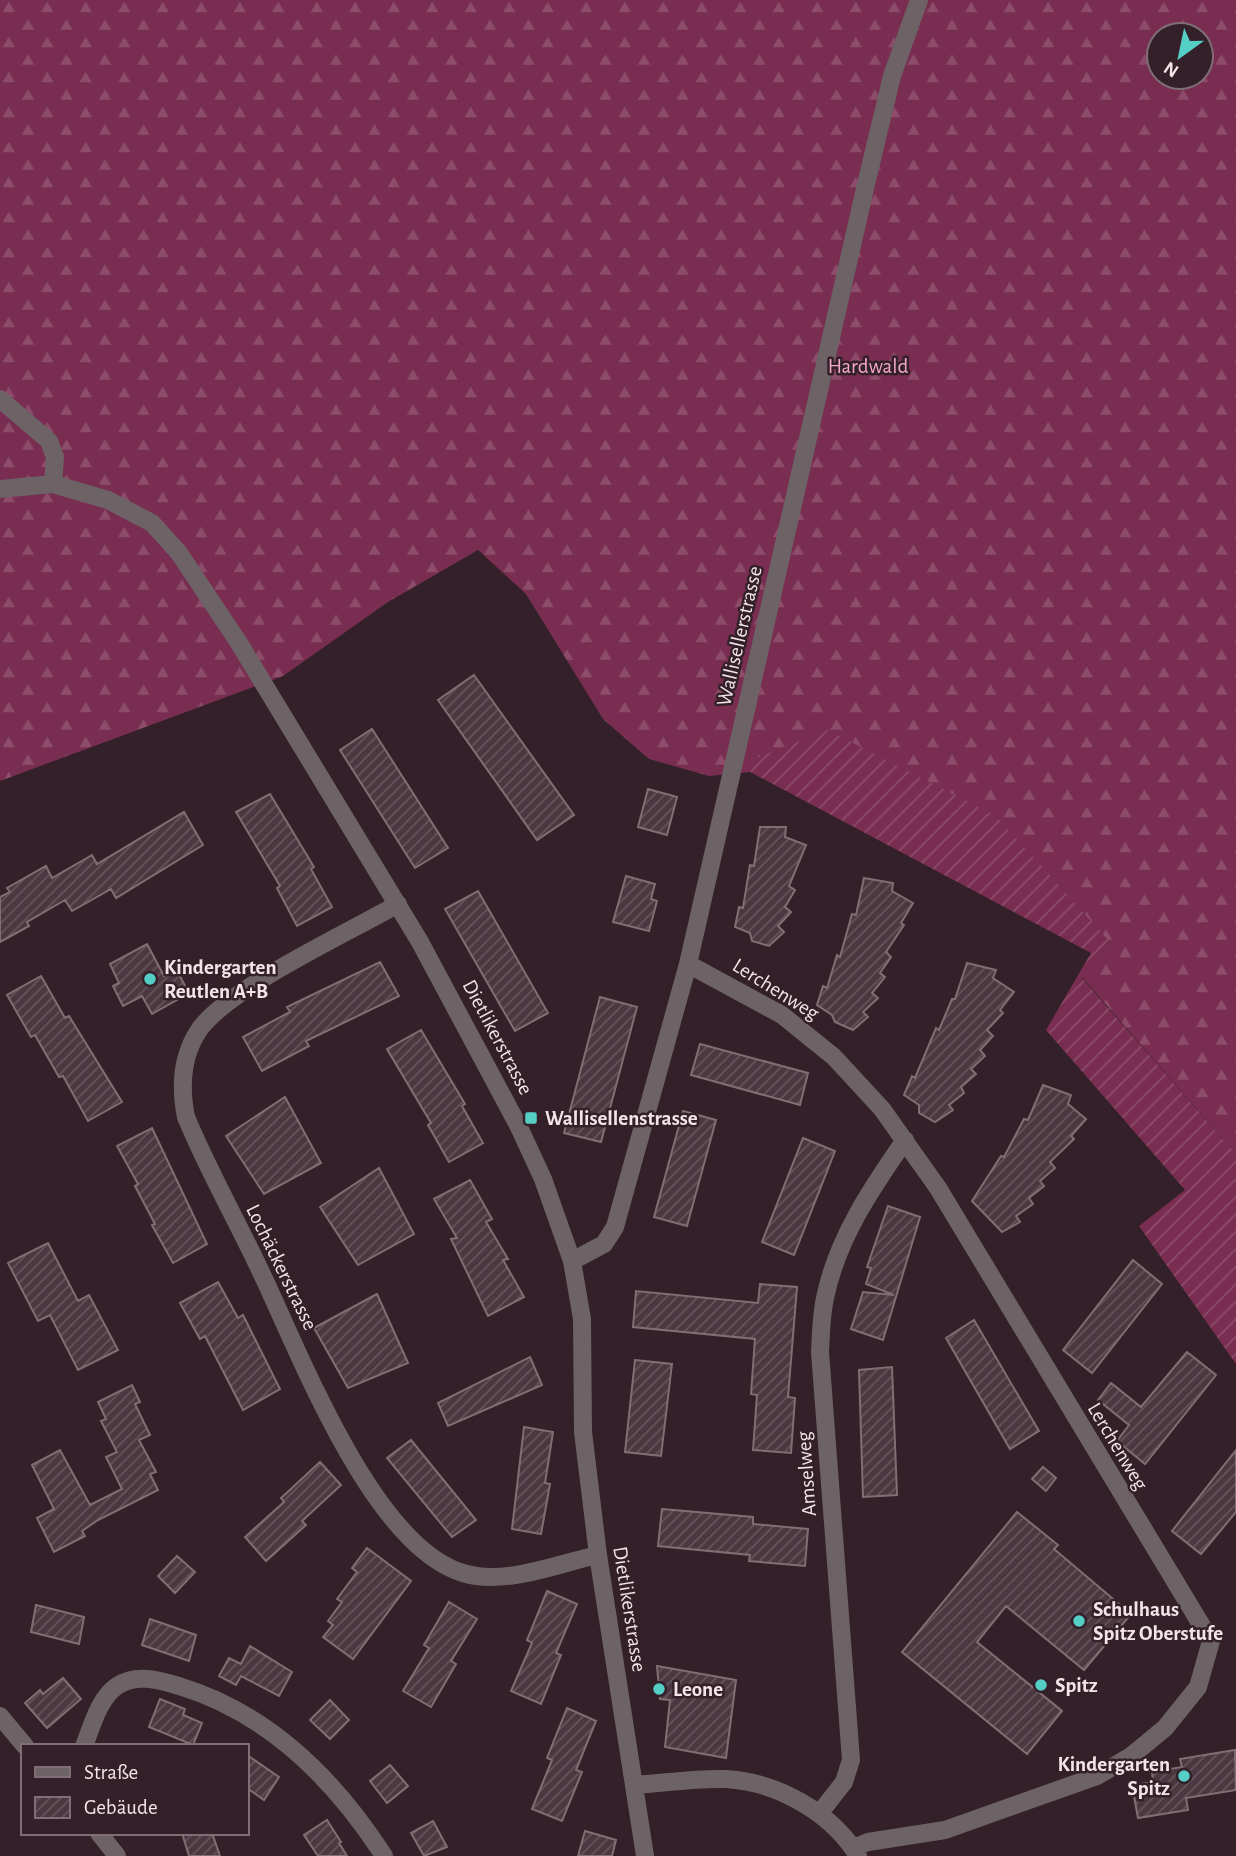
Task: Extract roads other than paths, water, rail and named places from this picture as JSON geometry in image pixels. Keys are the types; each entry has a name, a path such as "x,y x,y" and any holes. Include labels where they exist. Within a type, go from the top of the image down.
{"street":[{"name":"Wallisellerstrasse","path":"572,1261 604,1244 615,1227 688,964 867,180 892,76 919,0"},
{"path":"0,399 49,441 55,457 53,484 0,489"},
{"name":"Dietlikerstrasse","path":"53,484 108,500 152,523 179,553 239,643 398,904 518,1125 543,1179 572,1261 582,1319 583,1432 598,1555 645,1856"},
{"name":"Lochäckerstrasse","path":"398,904 249,989 215,1012 189,1048 183,1070 182,1098 186,1117 333,1429 385,1508 417,1543 446,1567 475,1576 510,1575 598,1555"},
{"name":"Lerchenweg","path":"688,964 778,1012 812,1038 859,1081 905,1140 938,1188 1211,1641 1198,1687 1165,1728 1131,1756 1097,1776 945,1829 869,1842 855,1852"},
{"name":"Amselweg","path":"819,1814 844,1782 851,1760 820,1352 825,1299 846,1236 870,1190 905,1140"},
{"path":"85,1744 101,1706 118,1685 141,1678 188,1689 230,1707 266,1728 306,1759 354,1813 384,1856"},
{"path":"0,1716 24,1744"},
{"path":"634,1784 702,1779 750,1782 794,1799 819,1814 855,1852"},
{"path":"101,1835 117,1856"}],"place":[{"name":"Kindergarten Reutlen A+B","path":"150,979"},
{"name":"Wallisellenstrasse","path":"531,1118"},
{"name":"Schulhaus Spitz Oberstufe","path":"1079,1621"},
{"name":"Spitz","path":"1041,1685"},
{"name":"Leone","path":"659,1689"},
{"name":"Kindergarten Spitz","path":"1184,1776"}],"park label":[{"name":"Hardwald","path":"868,366"}]}
